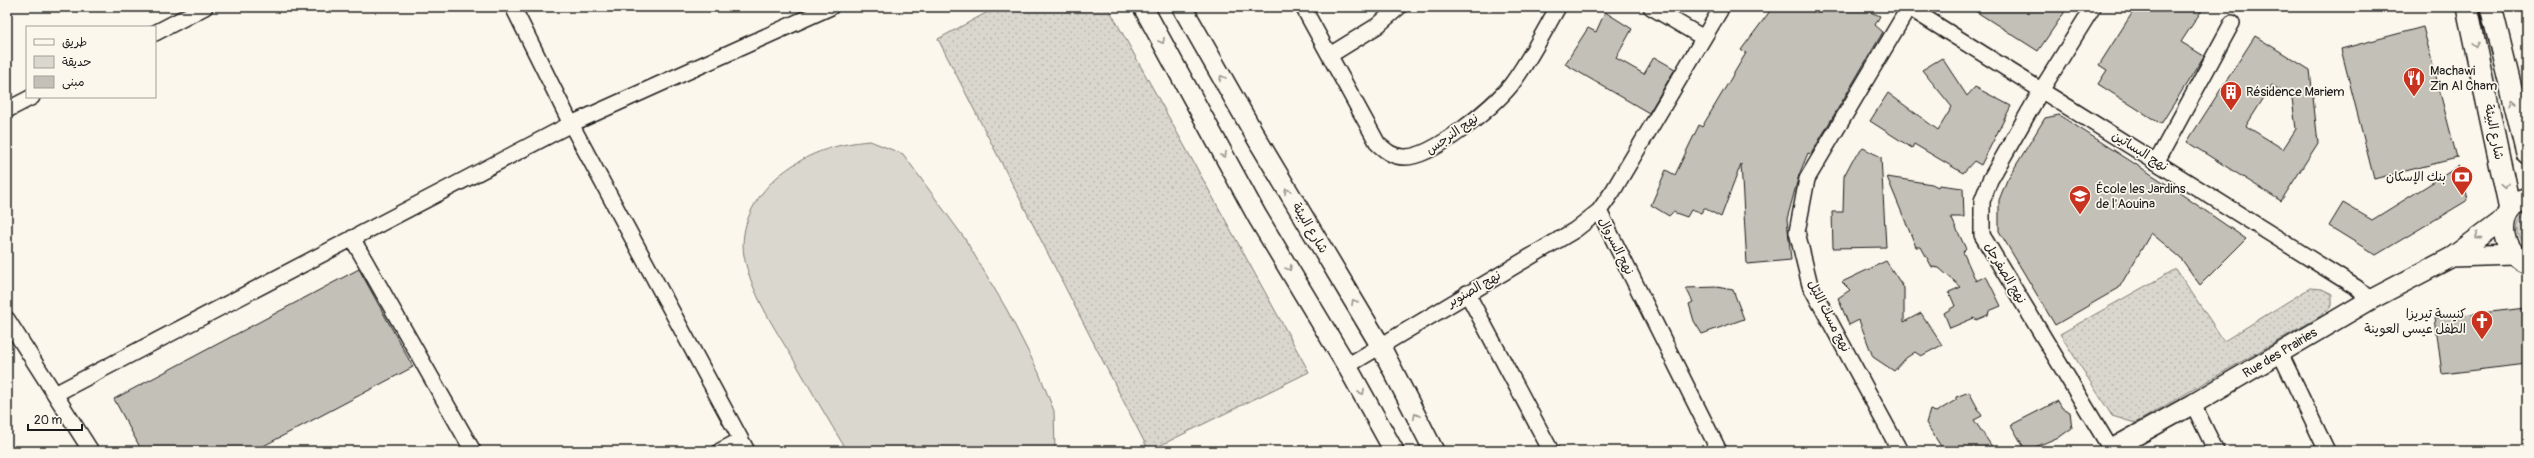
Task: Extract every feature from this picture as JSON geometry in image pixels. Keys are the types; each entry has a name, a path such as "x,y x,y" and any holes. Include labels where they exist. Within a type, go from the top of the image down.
{"main road":[{"name":"شارع البيئة","path":"2467,7 2508,213 2503,230 2506,244 2523,262"},
{"name":"شارع البيئة","path":"2491,7 2527,153"},
{"path":"2508,213 2522,200 2527,198"}],"street":[{"path":"156,32 205,7"},
{"path":"513,7 571,124 744,445 720,451"},
{"path":"55,394 571,124 831,7"},
{"path":"1143,7 1257,216 1347,366 1394,451"},
{"name":"شارع البيئة","path":"1182,7 1260,144 1380,345 1434,451"},
{"name":"نهج النرجس","path":"1303,7 1378,144 1390,154 1404,157 1422,155 1440,145 1475,119 1510,86 1558,7"},
{"path":"1330,55 1377,26 1399,7"},
{"path":"1651,7 1702,37"},
{"name":"نهج السروال","path":"1719,451 1599,211 1613,190 1702,37 1722,7"},
{"name":"نهج البساتين","path":"1908,7 2042,89 2357,288 2370,300"},
{"name":"نهج مسك الليل","path":"1900,451 1810,284 1797,232 1807,179 1908,7"},
{"name":"نهج الصفرجل","path":"2093,7 2042,89 1990,180 1982,201 1982,235 2111,450"},
{"path":"2156,161 2232,23"},
{"path":"7,110 30,98"},
{"name":"نهج الصنوبر","path":"1347,366 1467,293 1575,230 1599,211"},
{"name":"Rue des Prairies","path":"2111,450 2193,404 2370,300 2452,258 2508,213"},
{"path":"352,238 472,451"},
{"name":"Rue des Prairies","path":"2452,258 2523,262"},
{"path":"1467,293 1551,451"},
{"path":"7,320 91,451"},
{"path":"2280,353 2328,451"},
{"path":"2193,404 2216,451"}],"green space":[{"path":"997,7 1108,7 1309,372 1149,451 938,39"},
{"path":"870,141 903,154 965,239 1007,310 1039,373 1054,411 1055,451 847,451 770,321 757,296 747,269 743,245 746,223 750,213 761,194 776,178 797,163 820,152 856,142"},
{"path":"2527,213 2527,245 2520,238 2518,233 2518,224"},
{"path":"2176,269 2224,341 2310,288 2322,289 2332,294 2332,306 2319,317 2135,423 2112,416 2060,334"}],"building":[{"path":"1773,7 1851,7 1857,10 1861,8 1880,16 1875,25 1883,32 1811,154 1808,153 1799,175 1787,219 1791,260 1747,264 1741,164 1721,217 1704,208 1701,213 1691,210 1687,217 1673,212 1669,216 1651,205 1666,170 1675,175 1699,125 1702,127 1746,53 1741,50"},
{"path":"1969,7 2068,7 2038,51"},
{"path":"2136,7 2204,7 2181,42 2204,56 2161,124 2098,84 2107,70 2099,65"},
{"path":"1605,12 1632,29 1616,58 1644,74 1654,57 1675,69 1649,113 1565,64 1588,28 1596,32"},
{"path":"2423,27 2457,158 2374,179 2341,49"},
{"name":"Résidence Mariem","path":"2255,36 2310,70 2318,143 2281,201 2187,142","holes":["2272,85 2292,98 2296,129 2283,149 2246,126"]},
{"path":"1942,58 1967,96 1975,87 2011,106 1981,165 1974,161 1963,173 1914,144 1912,148 1870,121 1888,93 1938,130 1952,107 1922,70"},
{"name":"École les Jardins de l'Aouina","path":"2059,115 2171,187 2246,239 2200,285 2180,257 2151,233 2119,288 2055,325 1999,231 1999,200 2007,180 2045,118"},
{"path":"1863,148 1881,157 1886,247 1833,248 1832,212 1843,212 1844,176 1853,159"},
{"path":"2459,166 2468,200 2376,255 2329,226 2343,203 2372,220"},
{"path":"1887,177 1932,184 1938,187 1939,185 1963,188 1964,217 1951,217 1966,249 1963,252 1976,281 1986,276 2001,306 1989,311 1988,315 1976,320 1974,318 1950,328 1944,313 1955,306 1949,292 1961,287 1939,268 1932,267 1921,247 1916,247"},
{"path":"1886,261 1904,288 1904,322 1921,313 1942,345 1921,356 1915,352 1906,358 1894,371 1873,357 1859,320 1849,325 1838,298 1850,290 1842,282"},
{"path":"359,269 413,367 254,451 142,451 114,399"},
{"path":"1717,287 1733,290 1744,319 1702,334 1694,321 1689,304 1693,302 1686,288"},
{"name":"كنيسة تيريزا الطفل عيسى العوينة","path":"2527,308 2527,364 2442,374 2435,318"},
{"path":"1969,392 1982,416 1974,420 1995,451 1944,451 1926,423 1930,410 1936,412 1956,400 1956,397"},
{"path":"2058,401 2062,408 2070,412 2072,428 2061,436 2026,451 2011,425"}],"place":[{"name":"Machawi Zin Al Cham","path":"2414,98"},
{"name":"Résidence Mariem","path":"2231,112"},
{"name":"بنك الإسكان","path":"2462,196"},
{"name":"École les Jardins de l'Aouina","path":"2080,216"},
{"name":"كنيسة تيريزا الطفل عيسى العوينة","path":"2482,340"}]}
